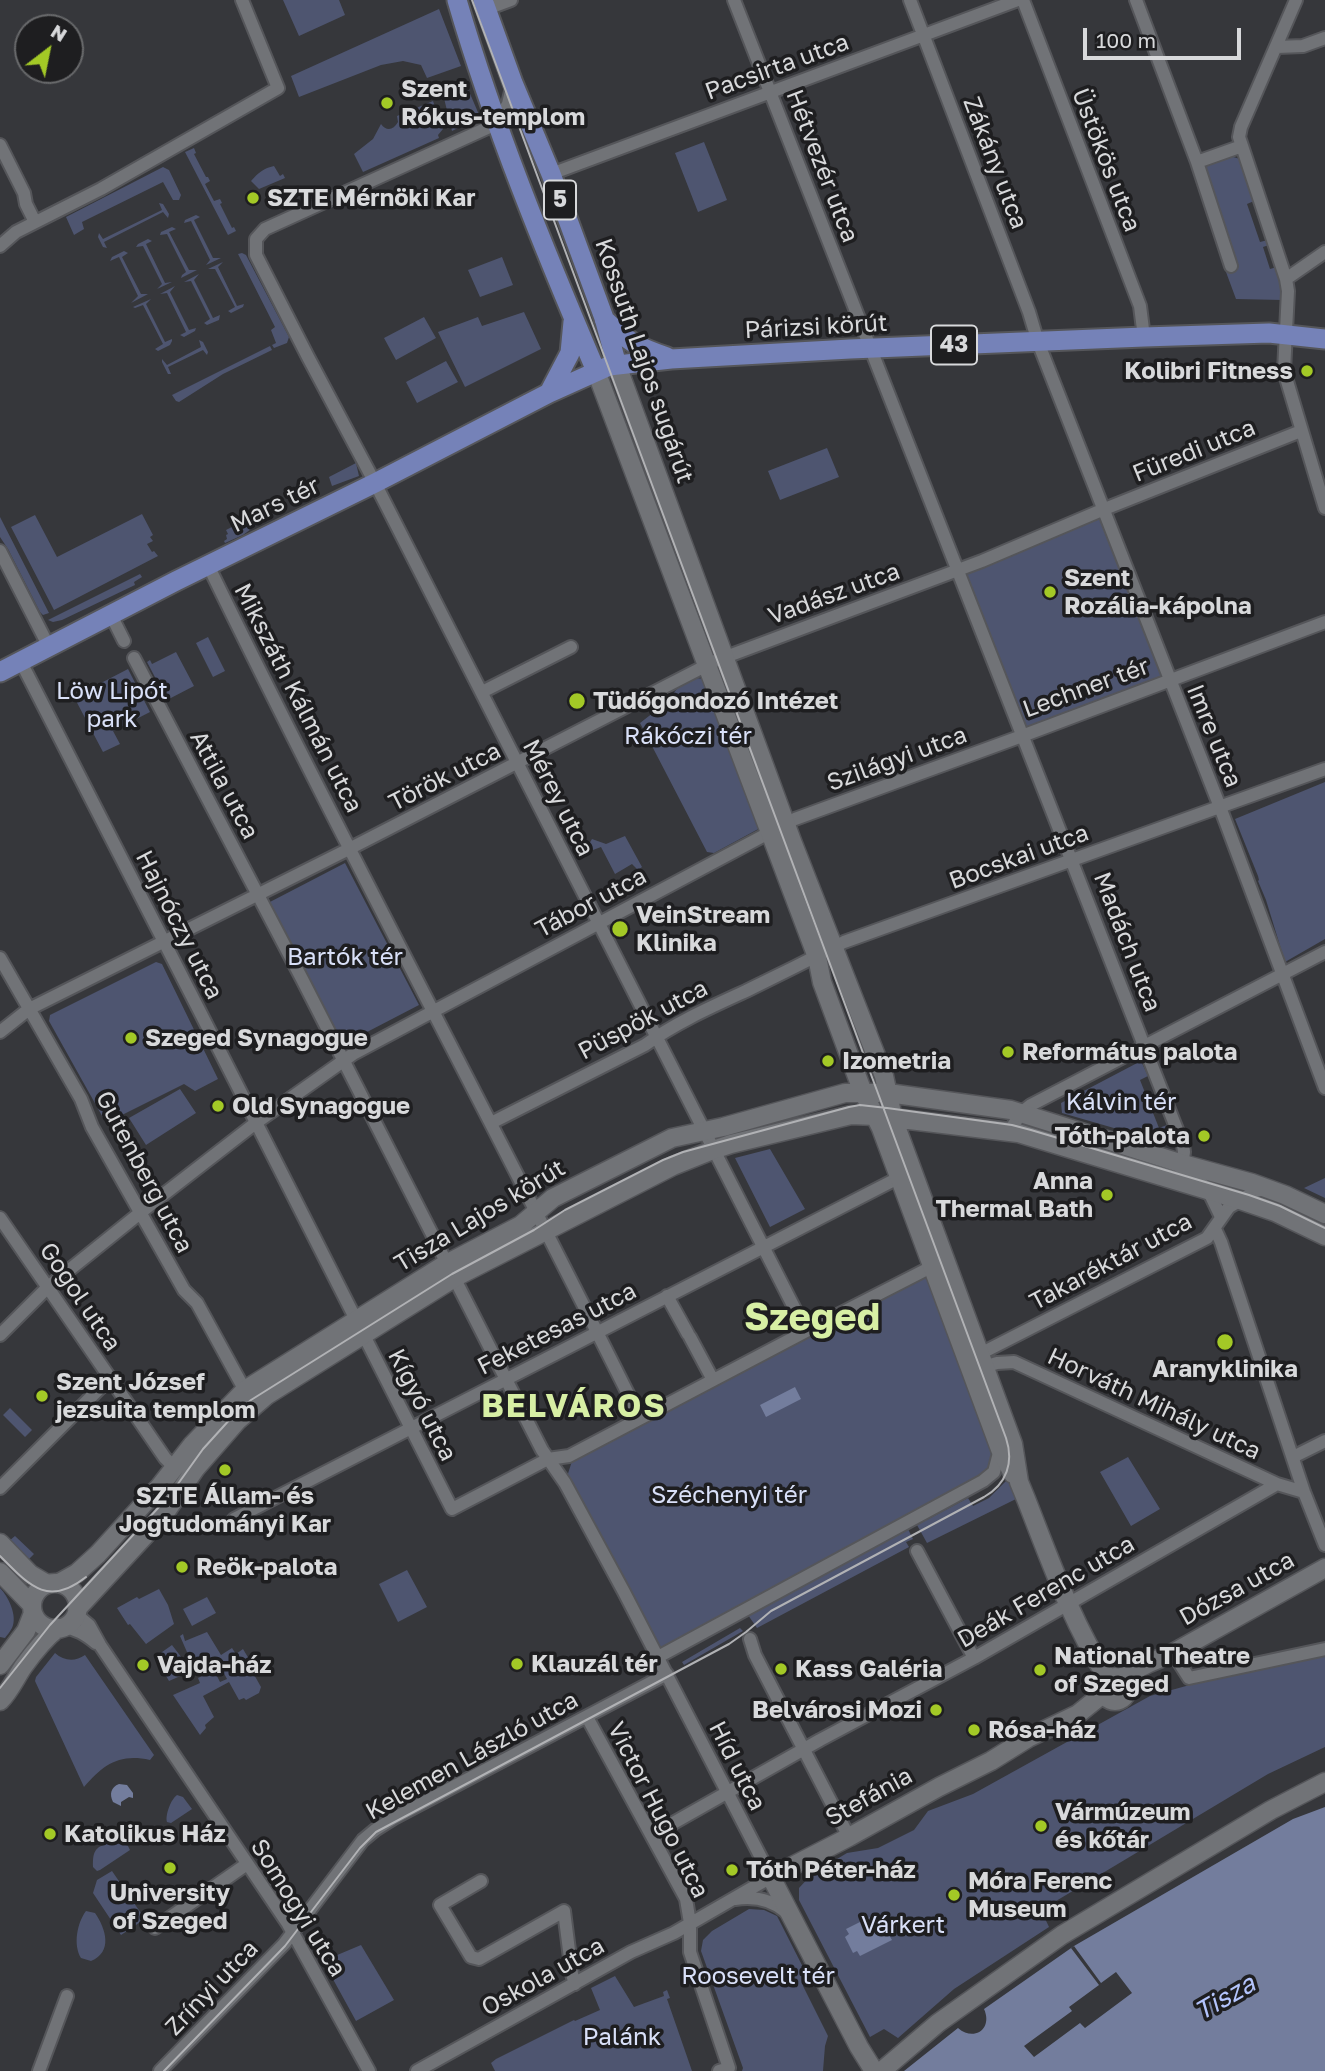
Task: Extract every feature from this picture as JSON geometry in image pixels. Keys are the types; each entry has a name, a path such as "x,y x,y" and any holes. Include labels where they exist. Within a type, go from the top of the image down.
{"main road":[{"name":"Kossuth Lajos sugárút","path":"457,0 496,124 596,371"},
{"name":"Kossuth Lajos sugárút","path":"485,5 604,318 617,365"},
{"name":"5","path":"549,393 570,353 573,315"},
{"path":"604,318 634,345 671,359"},
{"name":"Párizsi körút","path":"375,483 549,393 596,371 617,365 671,359 870,348 1287,334"},
{"name":"43","path":"1287,334 1325,339"},
{"name":"Mars tér","path":"0,672 375,483"}],"street":[{"path":"0,246 16,232 206,131 278,88 242,0"},
{"path":"485,5 510,0"},
{"name":"Hétvezér utca","path":"734,0 870,348"},
{"name":"Zákány utca","path":"910,0 1102,510"},
{"name":"Pacsirta utca","path":"551,174 1020,0"},
{"name":"Üstökös utca","path":"1020,0 1140,306 1144,337"},
{"path":"1136,0 1198,162 1231,267"},
{"path":"1296,0 1239,136 1286,279 1288,291 1284,371 1325,508"},
{"path":"1277,47 1303,46 1325,38"},
{"path":"375,483 256,255 256,239 265,229 496,124 508,104 513,83"},
{"path":"0,145 35,222"},
{"path":"1198,162 1242,146"},
{"path":"0,159 18,196 26,204"},
{"path":"0,256 35,222"},
{"path":"1286,279 1325,252"},
{"path":"870,348 957,570 1102,510"},
{"name":"Kossuth Lajos sugárút","path":"617,365 786,823 884,1076 888,1093 885,1117"},
{"name":"Kossuth Lajos sugárút","path":"596,371 817,957 822,982 863,1092 885,1117"},
{"name":"Füredi utca","path":"1102,510 1301,431"},
{"name":"Mérey utca","path":"375,483 806,1331"},
{"name":"Lechner tér","path":"957,570 1022,736 1169,680 1102,510"},
{"path":"0,551 49,647"},
{"name":"Mikszáth Kálmán utca","path":"208,565 350,849"},
{"name":"Vadász utca","path":"725,657 957,570"},
{"path":"111,615 124,641"},
{"path":"1169,680 1325,622"},
{"path":"482,692 570,646"},
{"path":"708,665 725,657"},
{"name":"Attila utca","path":"134,658 258,895"},
{"name":"Hajnóczy utca","path":"20,662 257,1122 359,1328"},
{"name":"Török utca","path":"350,849 708,665"},
{"name":"Imre utca","path":"1169,680 1220,807 1325,1088"},
{"name":"Szilágyi utca","path":"786,823 1022,736"},
{"name":"Madách utca","path":"1022,736 1144,1046"},
{"name":"Bocskai utca","path":"833,947 1325,769"},
{"path":"769,832 786,823"},
{"name":"Tábor utca","path":"434,1012 769,832"},
{"path":"0,1032 29,1009 350,849 640,1418"},
{"path":"258,895 548,1459 565,1483 667,1674"},
{"path":"817,957 833,947"},
{"path":"1009,1132 1021,1113 1036,1102 1325,951"},
{"name":"Püspök utca","path":"491,1123 645,1045 716,1005 817,957"},
{"name":"Gutenberg utca","path":"0,958 80,1098 92,1127 184,1290 197,1303 249,1397"},
{"path":"0,1335 48,1287 257,1122 343,1061 434,1012"},
{"path":"1144,1046 1183,1145 1183,1164 1180,1172 1171,1179"},
{"name":"Tisza Lajos körút","path":"541,1222 553,1198 672,1138 845,1093 863,1092 888,1093 1021,1113 1267,1188 1325,1214"},
{"name":"Tisza Lajos körút","path":"53,1583 77,1573 98,1554 209,1427 249,1397 521,1225 541,1222 731,1144 851,1115 1009,1132 1240,1200 1275,1212 1325,1235"},
{"path":"885,1117 976,1363 1013,1444 1019,1482 1083,1636 1115,1688"},
{"name":"Tisza Lajos körút","path":"1183,1164 1208,1190"},
{"name":"Feketesas utca","path":"233,1519 906,1174"},
{"path":"1226,1176 1240,1200 1267,1188"},
{"name":"Takaréktár utca","path":"1208,1190 1218,1223"},
{"name":"Takaréktár utca","path":"976,1363 1013,1337 1207,1238 1229,1207 1240,1200"},
{"name":"Gogol utca","path":"0,1218 165,1458 174,1467"},
{"path":"1218,1223 1221,1242 1304,1492 1325,1545"},
{"path":"548,1459 569,1456 939,1263"},
{"path":"667,1296 713,1380"},
{"name":"Kígyó utca","path":"359,1328 452,1509 548,1459"},
{"name":"Takaréktár utca","path":"1013,1337 1008,1347 1014,1362"},
{"name":"Horváth Mihály utca","path":"976,1363 1014,1362 1277,1484 1304,1492"},
{"path":"976,1363 1000,1449 1008,1468 1019,1482"},
{"path":"0,1488 110,1378"},
{"name":"Tisza Lajos körút","path":"77,1611 163,1516 249,1397"},
{"path":"1293,1457 1325,1441"},
{"path":"658,1657 984,1481 994,1472 1000,1449"},
{"path":"565,1483 567,1472 578,1451"},
{"path":"994,1472 1019,1482"},
{"name":"Deák Ferenc utca","path":"652,1835 804,1749 974,1658 1277,1484"},
{"path":"0,1543 30,1574 69,1588 74,1592 77,1601 77,1611 72,1620 42,1643 0,1701"},
{"path":"917,1550 974,1658"},
{"name":"Dózsa utca","path":"1170,1654 1325,1568"},
{"path":"0,1572 43,1626 73,1628 100,1645"},
{"path":"0,1665 26,1631 36,1592 53,1583"},
{"name":"Somogyi utca","path":"77,1611 89,1625 292,1933 369,2071"},
{"path":"750,1639 755,1654 849,1837"},
{"path":"1170,1654 1189,1678 1325,1649"},
{"name":"Stefánia","path":"771,1877 991,1761 1038,1746 1085,1723 1115,1688 1154,1669 1170,1654"},
{"name":"Kelemen László utca","path":"292,1933 358,1846 375,1830 667,1674"},
{"name":"Híd utca","path":"667,1674 771,1877"},
{"name":"Victor Hugo utca","path":"587,1717 686,1899 690,1923"},
{"path":"724,2069 690,1952 690,1923 771,1877 859,2047 879,2070 938,2023 1062,1935 1271,1810 1325,1782"},
{"path":"155,1928 247,1864"},
{"path":"481,1881 440,1905 471,1957 479,1959 564,1911 575,1984"},
{"path":"731,1899 760,1898 784,1909 793,1919"},
{"name":"Oskola utca","path":"417,2071 631,1952 690,1923"},
{"name":"Zrínyi utca","path":"160,2071 292,1933"},
{"path":"39,2071 67,1996"}],"green space":[{"path":"283,0 339,0 345,15 299,36"},
{"path":"439,9 461,66 427,78 421,65 403,61 381,65 299,97 291,76"},
{"path":"465,82 480,117 452,131 442,90"},
{"path":"433,101 443,129 438,135 439,138 363,172 354,154 373,139 381,124 387,129 392,128 398,122 397,116"},
{"path":"704,142 727,200 698,212 675,153"},
{"path":"194,148 194,154 210,181 205,184 214,201 220,199 232,228 236,231 228,235 185,152"},
{"path":"1230,156 1240,159 1254,201 1247,204 1260,242 1268,240 1269,245 1263,247 1270,269 1277,267 1283,300 1236,299 1226,272 1239,267 1203,172 1206,165"},
{"path":"274,166 280,176 283,174 285,178 259,189 251,181 261,171"},
{"path":"163,167 169,170 181,195 179,200 173,200 163,182 82,222 84,229 74,235 66,217"},
{"path":"159,203 163,204 169,214 168,218 163,212 104,242 107,248 103,247 99,233 103,239 162,210"},
{"path":"196,215 200,217 194,220 213,258 221,258 206,265 210,260 191,221 184,223"},
{"path":"172,227 176,229 169,232 189,270 197,270 181,278 186,272 167,234 160,235"},
{"path":"148,239 152,241 146,244 165,283 172,282 157,289 162,284 143,246 136,247"},
{"path":"124,251 128,253 122,257 141,294 148,294 131,303 138,296 119,257 110,261"},
{"path":"238,254 246,255 289,337 287,343 274,348 272,345 276,343 271,330 275,327"},
{"path":"502,257 513,285 480,297 468,270"},
{"path":"223,262 218,267 237,306 244,304 231,313 228,311 235,307 215,269 208,269"},
{"path":"199,274 194,280 213,318 220,315 219,320 207,325 204,323 210,319 191,281 184,282"},
{"path":"175,286 170,292 189,330 196,328 184,337 180,335 186,332 167,293 160,294"},
{"path":"151,299 146,304 165,342 172,339 170,345 158,351 155,349 163,344 143,305 133,307"},
{"path":"524,312 541,349 465,387 438,332 478,317 482,326"},
{"path":"424,317 436,338 396,360 384,338"},
{"path":"199,340 203,342 207,355 203,350 168,367 171,374 168,374 162,359 167,365 201,347"},
{"path":"270,346 272,350 223,374 179,402 172,395"},
{"path":"446,361 458,382 417,403 406,382"},
{"path":"827,448 839,477 780,500 768,471"},
{"path":"356,463 359,476 332,486 329,477"},
{"path":"1102,510 1169,680 1022,736 957,570"},
{"path":"263,511 266,518 243,535 225,543 228,534 226,530"},
{"path":"142,514 153,535 150,537 153,541 147,544 158,556 54,610 11,527 35,515 57,557"},
{"path":"0,517 49,613 43,615 40,612 0,537"},
{"path":"140,574 142,577 134,582 135,585 62,620 48,620"},
{"path":"208,637 225,671 213,677 196,643"},
{"path":"176,652 194,686 167,700 147,662 150,660 152,664"},
{"name":"Löw Lipót park","path":"128,669 150,712 113,731 120,744 103,752 74,697"},
{"name":"Rákóczi tér","path":"695,678 706,679 762,827 714,853 707,852 640,723 667,702 679,686"},
{"path":"1325,782 1325,939 1285,962 1258,876 1235,819"},
{"path":"625,836 642,867 638,870 632,864 615,874 601,847 593,850 589,844 592,839 606,844"},
{"name":"Bartók tér","path":"345,863 419,1005 342,1045 268,903"},
{"path":"156,962 162,964 218,1079 195,1091 184,1084 106,1123 49,1021 50,1015"},
{"name":"Kálvin tér","path":"1141,1061 1148,1076 1140,1080 1159,1128 1167,1125 1176,1146 1062,1113 1061,1103"},
{"path":"180,1089 196,1113 146,1145 129,1118"},
{"path":"770,1149 805,1209 770,1227 735,1158"},
{"path":"1325,1178 1325,1198 1304,1188"},
{"name":"Széchenyi tér","path":"933,1266 997,1467 658,1657 565,1483 572,1461"},
{"path":"10,1408 32,1430 25,1437 3,1415"},
{"path":"1128,1457 1160,1509 1131,1526 1100,1472"},
{"path":"1006,1481 1013,1485 1018,1498 927,1543 917,1525 968,1498 973,1506 989,1498"},
{"path":"908,1529 913,1539 906,1542 909,1547 757,1628 748,1615"},
{"path":"15,1536 34,1554 28,1560 9,1541"},
{"path":"407,1570 427,1607 398,1622 379,1584"},
{"path":"0,1588 9,1601 14,1618 12,1628 5,1638 0,1637"},
{"path":"159,1589 174,1624 146,1644 117,1608"},
{"path":"207,1597 216,1613 192,1626 183,1609"},
{"path":"740,1628 743,1631 684,1665 682,1662"},
{"path":"207,1632 221,1655 232,1648 236,1654 243,1649 255,1669 252,1671 261,1687 259,1693 246,1700 239,1700 229,1682 203,1696 214,1717 205,1725 206,1728 200,1735 173,1695 200,1683 198,1678 214,1670 220,1682 227,1679 217,1660 169,1681 155,1657 172,1645 185,1662 190,1659 180,1636 183,1634 185,1641"},
{"path":"55,1653 70,1660 85,1655 154,1755 150,1760 129,1758 112,1763 84,1787 35,1681"},
{"name":"Várkert","path":"1325,1654 1325,1747 1268,1774 1041,1910 1049,1927 954,1989 898,2038 884,2029 870,2037 799,1900 799,1888 812,1874 847,1853 878,1848 914,1830 928,1811 973,1794 1150,1696"},
{"path":"177,1795 183,1797 192,1809 171,1823 167,1822 169,1807"},
{"path":"106,1844 127,1844 130,1850 97,1871 93,1867 95,1853"},
{"path":"112,1871 145,1919 121,1935 93,1893 97,1880"},
{"name":"Roosevelt tér","path":"749,1909 764,1910 777,1916 810,1981 803,1986 828,2036 823,2071 742,2071 701,1951 703,1940 712,1931"},
{"path":"86,1911 95,1913 105,1940 102,1952 91,1961 81,1958 77,1947 78,1928"},
{"path":"361,1945 394,2000 356,2021 323,1961"},
{"name":"Palánk","path":"615,1976 634,2007 664,1996 663,1992 667,1990 670,1998 667,1999 692,2071 495,2071 491,2063 496,2059 600,2010 591,1988"}],"water":[{"path":"795,1387 801,1399 766,1417 760,1405"},
{"path":"119,1784 127,1785 133,1793 133,1798 129,1797 121,1802 121,1806 113,1802 111,1796 113,1789"},
{"name":"Tisza","path":"1325,1807 1325,2071 904,2071 958,2028 970,2034 980,2031 986,2022 984,2009 1074,1946 1293,1819"},
{"path":"878,1913 881,1918 885,1916 893,1933 889,1935 892,1940 860,1956 857,1951 853,1953 845,1937 849,1934 846,1929"}],"pier":[{"path":"1074,1946 1101,1983 1116,1972 1132,1993 1085,2028 1080,2023 1034,2057 1024,2046 1072,2011 1069,2007 1099,1985 1071,1948"}],"tram line":[{"path":"164,2071 285,1946 360,1848 376,1832 729,1644 771,1611 984,1497 998,1486 1009,1464 1006,1438 472,0"},
{"path":"0,1688 50,1625 170,1495 203,1449 251,1400 452,1274 534,1230 565,1210 683,1152 849,1107 860,1105 887,1108 1031,1130 1249,1195 1280,1206 1325,1228"},
{"path":"0,1556 39,1589 60,1591 86,1577"}],"place":[{"name":"Szent Rókus-templom","path":"387,103"},
{"name":"SZTE Mérnöki Kar","path":"253,198"},
{"name":"Kolibri Fitness","path":"1307,371"},
{"name":"Szent Rozália-kápolna","path":"1050,592"},
{"name":"Tüdőgondozó Intézet","path":"577,701"},
{"name":"VeinStream Klinika","path":"620,929"},
{"name":"Szeged Synagogue","path":"131,1038"},
{"name":"Református palota","path":"1008,1052"},
{"name":"Izometria","path":"828,1061"},
{"name":"Old Synagogue","path":"218,1106"},
{"name":"Tóth-palota","path":"1204,1136"},
{"name":"Anna Thermal Bath","path":"1107,1195"},
{"name":"Aranyklinika","path":"1225,1342"},
{"name":"Szent József jezsuita templom","path":"42,1396"},
{"name":"SZTE Állam- és Jogtudományi Kar","path":"225,1470"},
{"name":"Reök-palota","path":"182,1567"},
{"name":"Klauzál tér","path":"517,1664"},
{"name":"Vajda-ház","path":"143,1665"},
{"name":"Kass Galéria","path":"781,1669"},
{"name":"National Theatre of Szeged","path":"1040,1670"},
{"name":"Belvárosi Mozi","path":"936,1710"},
{"name":"Rósa-ház","path":"974,1730"},
{"name":"Vármúzeum és kőtár","path":"1041,1826"},
{"name":"Katolikus Ház","path":"50,1834"},
{"name":"University of Szeged","path":"170,1868"},
{"name":"Tóth Péter-ház","path":"732,1870"},
{"name":"Móra Ferenc Museum","path":"954,1895"}],"district":[{"name":"Szeged","path":"812,1318"},
{"name":"BELVÁROS","path":"574,1407"}]}
